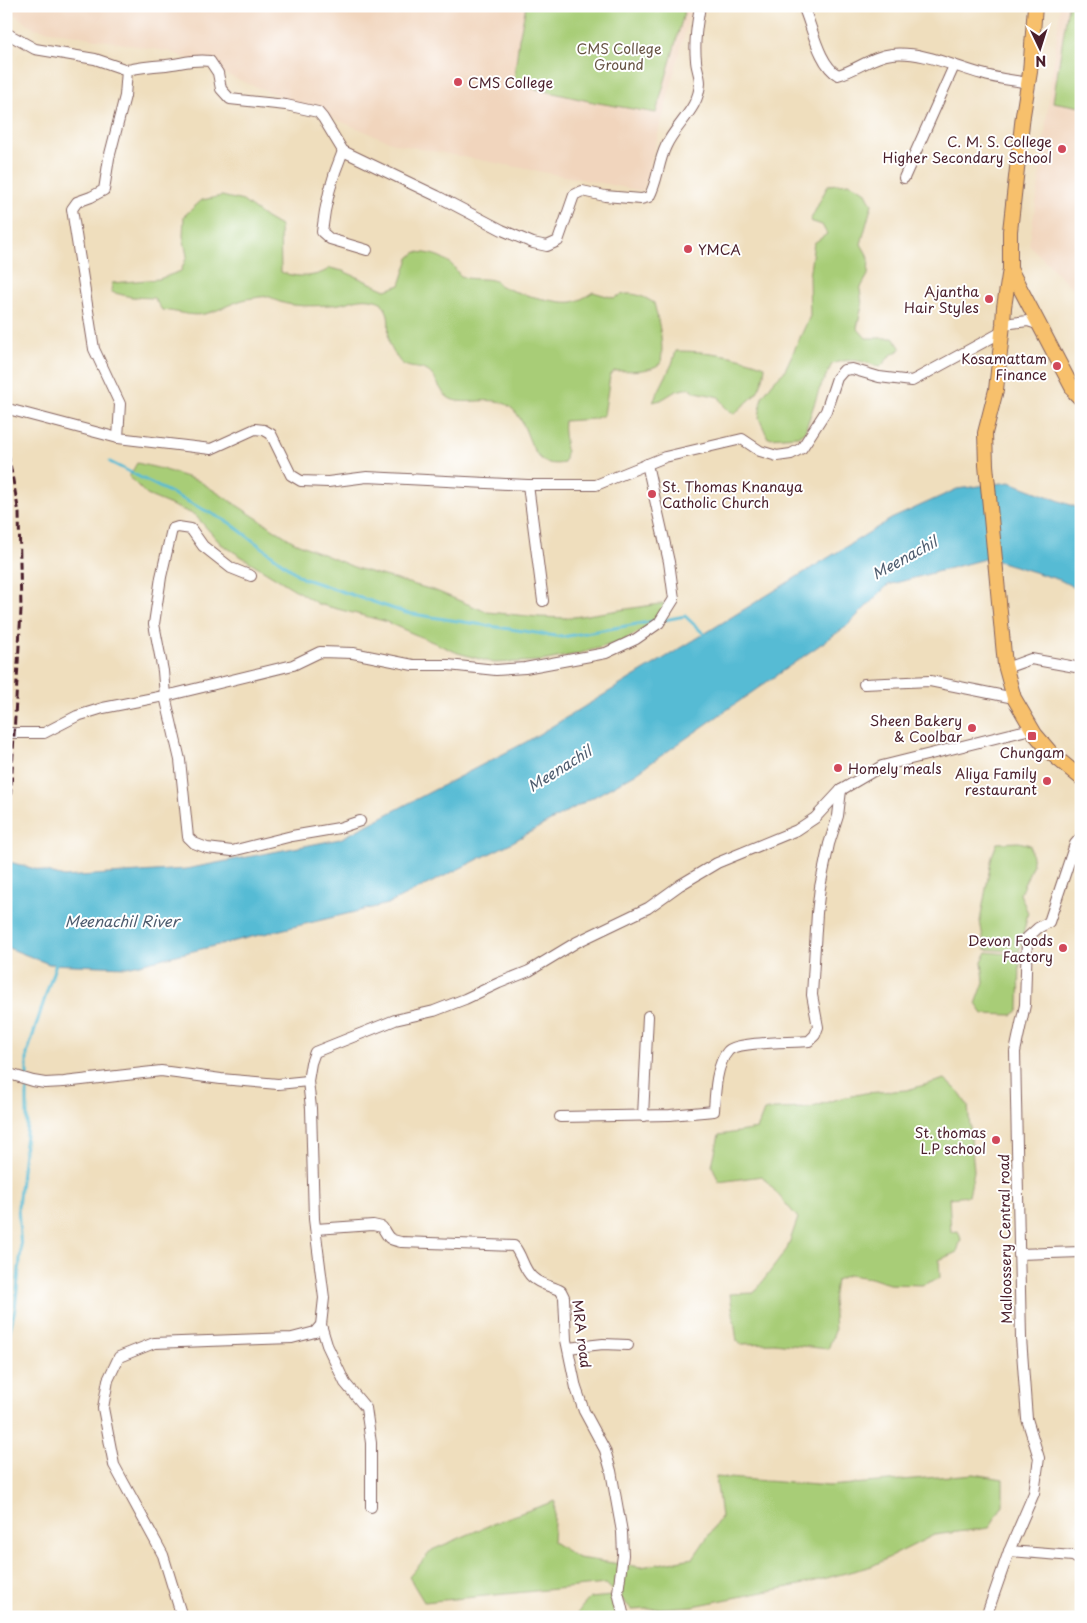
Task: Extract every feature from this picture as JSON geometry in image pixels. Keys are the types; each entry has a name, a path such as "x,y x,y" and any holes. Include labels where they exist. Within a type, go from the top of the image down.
{"main road":[{"path":"1035,6 1028,83 1010,231 1010,270 1004,306 996,390 985,433 986,465 1006,666 1014,698 1031,729 1052,754 1081,778"},
{"path":"1010,270 1075,393 1081,399"}],"street":[{"path":"6,33 35,49 95,58 126,70 168,65 196,59 210,61 218,73 221,90 230,99 286,105 318,112 343,151 437,196 502,230 533,244 548,246 558,241 574,195 582,191 605,196 641,199 649,197 654,189 665,148 672,133 695,104 700,83 695,38 700,6"},
{"path":"803,6 822,56 829,68 838,75 848,73 869,61 889,54 904,53 930,58 985,75 1028,83"},
{"path":"904,178 954,66"},
{"path":"118,438 120,404 94,349 72,209 77,202 104,190 109,158 125,96 126,70"},
{"path":"343,151 324,207 322,232 330,239 367,250"},
{"path":"8,410 118,438 211,448 255,429 264,430 271,434 291,475 301,481 328,482 367,477 528,485 596,485 665,457 742,439 760,451 777,456 791,454 802,448 826,411 838,378 844,370 852,369 878,377 912,381 1003,328 1028,321 1040,325"},
{"path":"6,734 44,733 76,716 103,708 165,696 293,665 320,652 353,653 413,665 448,665 496,670 525,668 606,653 636,639 659,623 674,600 669,562 647,464"},
{"path":"528,485 542,601"},
{"path":"251,576 231,568 203,546 191,529 178,526 172,530 161,577 154,624 165,696 180,760 188,836 194,843 207,848 232,851 292,836 339,828 360,821"},
{"path":"1006,666 1031,659 1081,668"},
{"path":"864,684 930,681 1014,698"},
{"path":"371,1507 371,1443 366,1408 345,1382 321,1325 324,1298 314,1219 311,1108 308,1081 315,1052 395,1020 434,1011 499,982 529,971 577,942 648,908 680,885 717,863 798,830 816,818 841,790 882,766 1031,729"},
{"path":"560,1117 670,1115 714,1111 718,1076 727,1051 733,1047 760,1043 809,1041 815,1035 818,1027 812,995 817,913 829,844 838,816 841,790"},
{"name":"Malloossery Central road","path":"986,1617 1009,1551 1034,1493 1040,1458 1027,1419 1021,1338 1015,1052 1025,1005 1027,938 1038,928 1049,922 1075,844 1081,837"},
{"path":"643,1116 648,1016"},
{"path":"6,1074 33,1081 64,1082 161,1071 278,1084 308,1081"},
{"name":"MRA road","path":"316,1229 374,1225 382,1227 387,1237 391,1240 401,1242 514,1246 520,1252 523,1263 531,1277 545,1286 561,1291 564,1297 568,1348 576,1388 584,1411 605,1450 611,1471 622,1532 623,1555 618,1592 624,1617"},
{"path":"1019,1254 1081,1252"},
{"path":"182,1617 163,1555 114,1465 103,1408 108,1380 119,1357 154,1343 292,1338 315,1332 321,1325"},
{"path":"568,1348 603,1344 628,1344"},
{"path":"1009,1551 1073,1556 1081,1561"}],"shaded area":[{"name":"CMS College","path":"6,6 692,6 643,191 396,144 171,52 34,28 6,9"},
{"name":"C. M. S. College Higher Secondary School","path":"1060,6 1081,6 1081,294 1077,293 1029,245 1038,191"}],"green space":[{"name":"CMS College Ground","path":"526,6 686,6 656,113 593,102 518,85 514,80 519,39"},
{"path":"1068,6 1081,6 1081,107 1053,102"},
{"path":"849,183 865,191 872,204 861,244 869,258 868,275 860,289 862,305 857,328 866,338 894,338 901,349 891,355 880,367 856,361 832,364 819,390 805,431 798,436 768,438 759,418 762,397 774,381 784,372 810,316 809,277 814,243 827,234 822,225 810,221 828,185"},
{"path":"222,196 243,201 280,226 281,272 287,274 306,276 319,274 330,268 343,271 386,290 400,285 409,258 416,252 443,258 461,276 496,281 507,289 547,300 572,302 593,292 614,298 624,294 635,294 654,303 661,340 661,363 645,370 614,371 610,376 604,415 594,419 564,421 566,452 564,463 551,464 542,460 536,453 523,424 509,406 496,401 467,402 453,400 443,392 434,377 427,371 401,363 390,344 388,315 381,302 360,299 336,305 304,306 286,304 270,297 262,297 247,299 210,312 194,315 162,310 154,298 131,297 111,292 112,283 159,279 181,271 187,256 183,236 184,216 202,200"},
{"path":"676,351 721,354 765,366 762,383 753,397 734,414 726,409 719,397 696,392 689,388 676,391 661,400 653,402 672,364"},
{"path":"137,463 199,481 294,542 356,568 436,591 487,612 567,618 666,603 658,622 620,642 542,661 494,663 458,653 384,621 318,604 221,544 195,515 147,495 129,477"},
{"path":"1019,842 1030,845 1033,864 1020,894 1028,913 1019,952 985,949 980,921 992,856 997,843"},
{"path":"987,952 1020,955 1019,1010 1012,1015 983,1014 976,1004 984,982 982,961"},
{"path":"945,1079 958,1091 968,1106 974,1171 969,1196 949,1198 951,1232 958,1231 961,1239 957,1252 939,1260 940,1278 922,1285 889,1284 871,1278 848,1275 836,1280 833,1301 835,1331 828,1349 774,1343 742,1344 737,1341 730,1294 754,1293 787,1249 798,1218 762,1176 719,1182 712,1165 719,1135 757,1129 764,1111 810,1108 837,1099 865,1093 907,1090"},
{"path":"974,1474 1003,1479 1003,1505 989,1528 934,1535 872,1566 804,1584 693,1606 632,1610 606,1584 424,1602 409,1577 432,1550 504,1519 555,1501 553,1542 578,1558 641,1567 693,1558 721,1517 716,1477 829,1486"},
{"path":"612,1596 620,1617 576,1617 590,1598"}],"water":[{"name":"Meenachil River","path":"1010,482 1081,509 1081,591 1060,580 988,558 888,585 847,626 635,774 507,845 388,904 127,967 49,964 6,947 6,861 64,877 186,869 340,839 526,742 891,519 957,489"}],"waterway":[{"path":"110,462 230,523 302,578 406,613 562,637 655,621"},
{"path":"664,620 685,616 704,634"},
{"path":"6,1346 15,1309 21,1250 18,1207 27,1125 27,1054 57,960"}],"railway":[{"path":"6,442 19,513 21,610 6,877"},
{"path":"6,732 9,685"}],"place":[{"name":"CMS College","path":"458,82"},
{"name":"C. M. S. College Higher Secondary School","path":"1062,149"},
{"name":"YMCA","path":"688,249"},
{"name":"Ajantha Hair Styles","path":"989,299"},
{"name":"Kosamattam Finance","path":"1057,366"},
{"name":"St. Thomas Knanaya Catholic Church","path":"652,494"},
{"name":"Sheen Bakery & Coolbar","path":"972,728"},
{"name":"Chungam","path":"1032,736"},
{"name":"Homely meals","path":"838,768"},
{"name":"Aliya Family restaurant","path":"1047,781"},
{"name":"Devon Foods Factory","path":"1063,948"},
{"name":"St. thomas L.P school","path":"996,1140"}],"water label":[{"name":"Meenachil","path":"904,557"},
{"name":"Meenachil","path":"559,768"}]}
